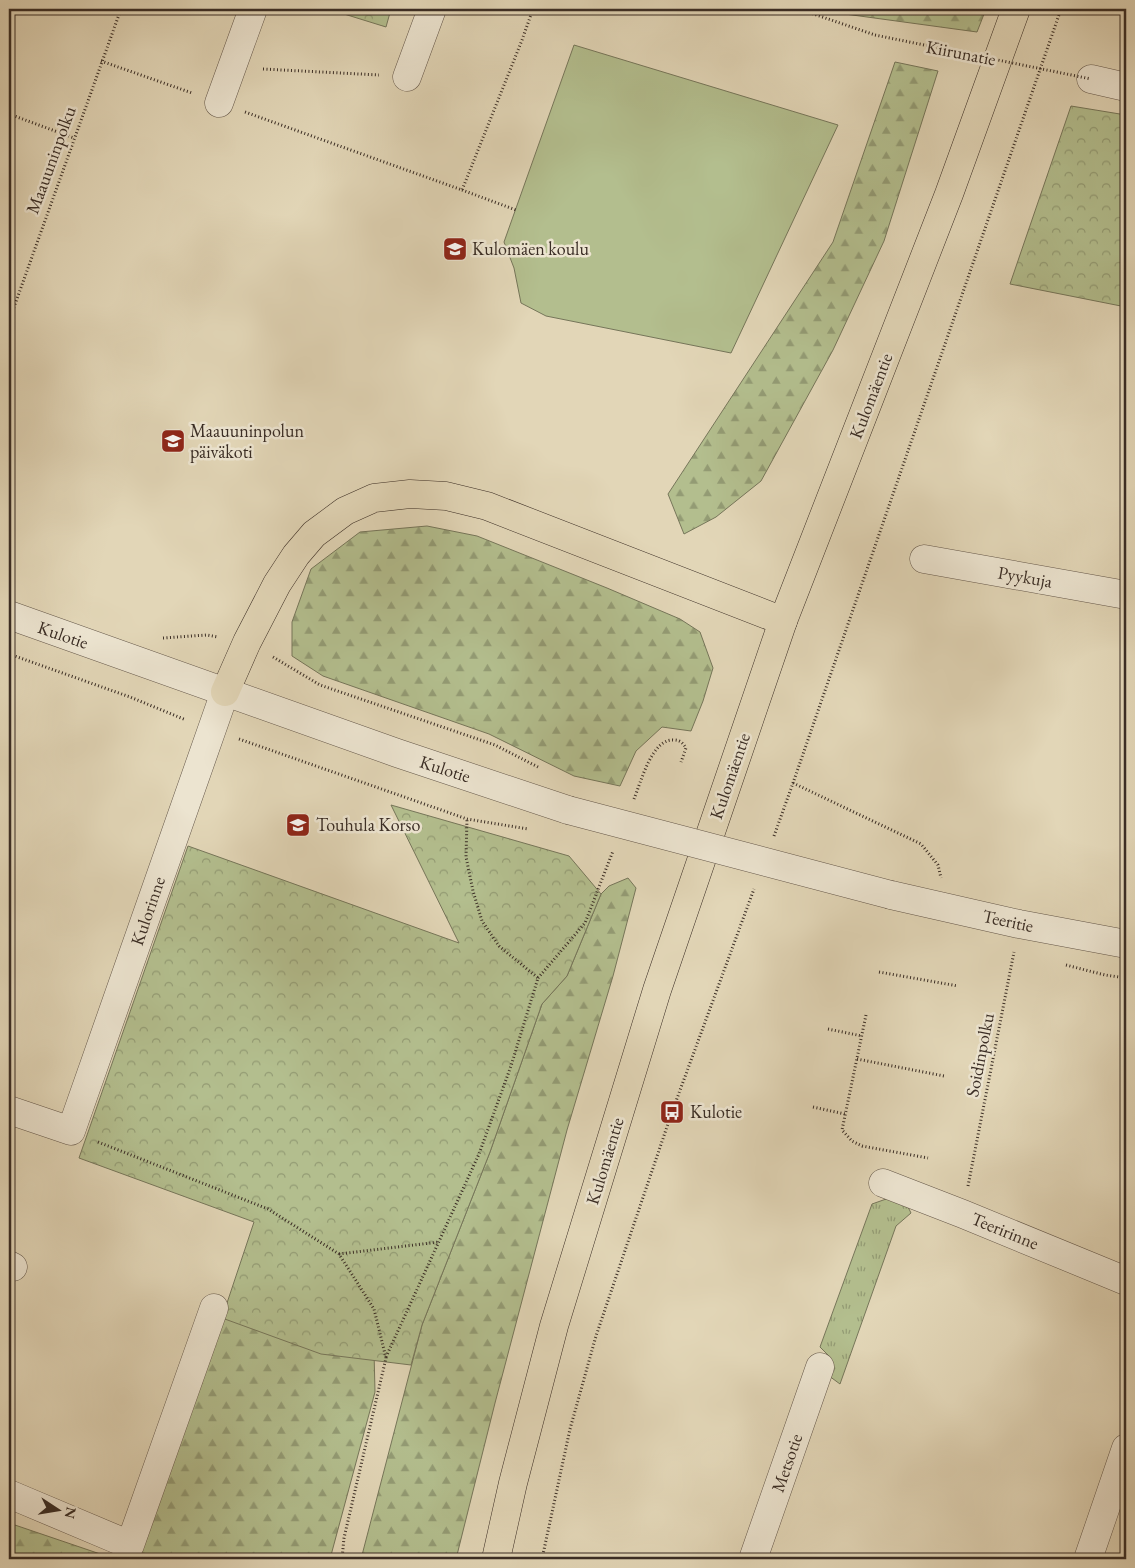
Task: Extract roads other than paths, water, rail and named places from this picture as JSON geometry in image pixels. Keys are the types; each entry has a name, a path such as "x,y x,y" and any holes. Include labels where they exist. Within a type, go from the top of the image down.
{"main road":[{"name":"Kulomäentie","path":"496,1559 513,1483 554,1326 657,990 783,621 949,194 1016,9"},
{"path":"226,692 247,642 277,584 296,555 314,534 345,512 374,498 410,494 446,496 487,506 783,621"}],"street":[{"path":"219,103 253,9"},
{"path":"407,77 432,9"},
{"path":"1091,79 1126,86"},
{"name":"Pyykuja","path":"924,559 1126,595"},
{"name":"Kulotie","path":"9,615 396,753 568,810 890,895"},
{"name":"Kulorinne","path":"9,1110 70,1131 211,729 226,692"},
{"name":"Teeritie","path":"890,895 1019,924 1126,944"},
{"name":"Teeririnne","path":"883,1183 1126,1281"},
{"path":"9,1494 130,1545 214,1308"},
{"name":"Metsotie","path":"753,1559 820,1367"},
{"path":"1088,1559 1126,1448"}],"place":[{"name":"Kulomäen koulu","path":"455,249"},
{"name":"Maauuninpolun päiväkoti","path":"173,441"},
{"name":"Touhula Korso","path":"298,825"},
{"name":"Kulotie","path":"672,1112"}]}
